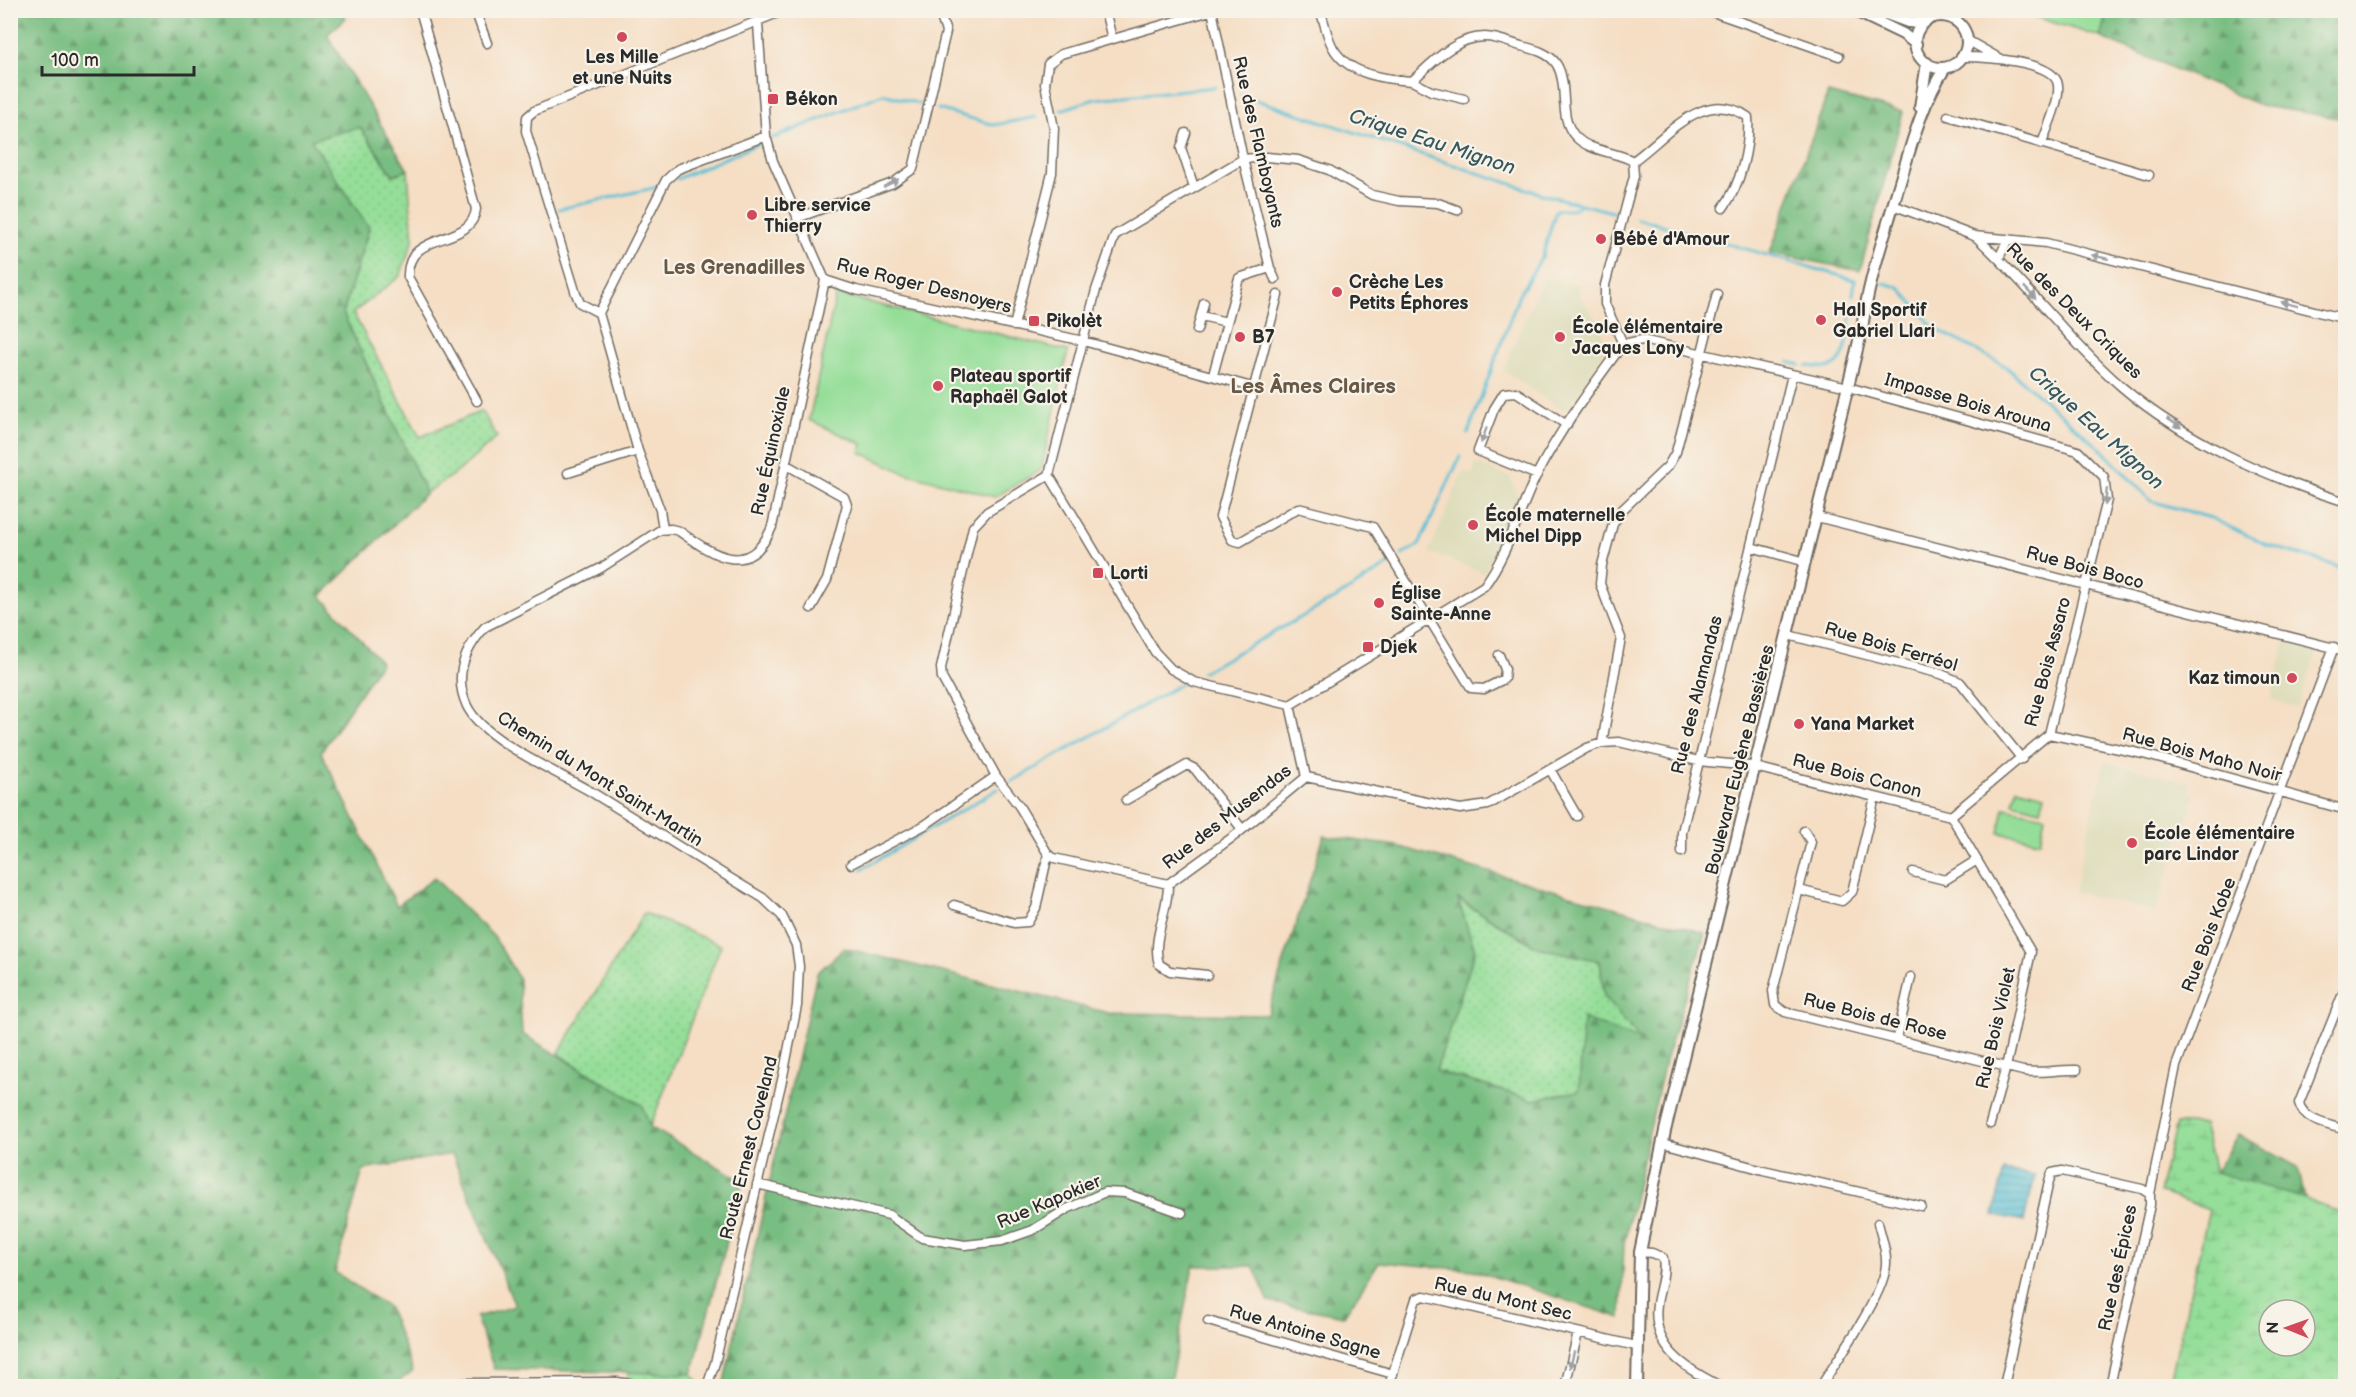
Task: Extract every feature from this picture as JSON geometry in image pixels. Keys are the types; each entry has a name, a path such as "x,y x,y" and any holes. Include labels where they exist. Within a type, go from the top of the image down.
{"street":[{"path":"420,10 476,209 474,219 467,227 420,248 411,256 408,277 477,401"},
{"path":"475,10 487,43"},
{"name":"Rue Roger Desnoyers","path":"757,10 766,136 773,161 825,280 856,290 1083,341 1252,387"},
{"path":"599,313 580,303 576,294 526,131 527,117 534,111 758,24 785,10"},
{"path":"797,218 893,183 913,169 946,32 940,14 936,10"},
{"path":"1106,10 1112,39"},
{"path":"1320,10 1334,50 1348,66 1386,79 1412,81 1431,91 1464,99"},
{"path":"1707,10 1839,56"},
{"path":"1853,10 1903,34 1916,44"},
{"path":"1876,10 1923,23"},
{"path":"1014,326 1052,174 1054,128 1046,84 1048,64 1061,54 1212,11"},
{"name":"Rue des Flamboyants","path":"1212,11 1243,159 1270,268 1275,279"},
{"path":"1941,13 1958,16 1967,40 1963,57 1945,68 1927,63 1918,54 1916,44 1917,35 1923,23 1941,13"},
{"path":"1412,81 1443,53 1466,40 1486,37 1531,48 1546,54 1557,64 1562,79 1567,119 1573,135 1587,146 1620,154 1633,161"},
{"path":"1967,40 1998,57 2046,71 2056,78 2058,88 2056,100 2042,144"},
{"path":"1963,57 1998,57"},
{"name":"Boulevard Eugène Bassières","path":"1911,147 1927,63"},
{"name":"Boulevard Eugène Bassières","path":"1637,1386 1636,1346 1640,1252 1663,1143 1863,329 1867,291 1911,147 1933,89 1945,68"},
{"path":"1633,161 1687,117 1703,108 1726,107 1739,111 1748,117 1749,135 1733,195 1723,208"},
{"path":"1948,117 2149,175"},
{"path":"1186,133 1181,148 1194,187"},
{"path":"663,530 660,510 638,451 599,313 666,180 678,170 766,136"},
{"path":"1457,210 1438,202 1399,201 1372,195 1329,170 1298,159 1267,157 1243,159 1115,235 1096,290 1049,476 1155,652 1171,669 1194,682 1290,705 1484,586 1490,578 1537,475 1567,425 1623,344 1605,304 1605,285 1634,176 1633,161"},
{"name":"Rue des Deux Criques","path":"1893,206 1974,236 2046,243 2346,319"},
{"name":"Rue des Deux Criques","path":"1974,236 1999,258 2082,348 2123,388 2179,427 2227,453 2275,475 2346,502"},
{"path":"1999,258 2008,239"},
{"path":"1213,375 1239,278 1270,268"},
{"name":"Rue Équinoxiale","path":"663,530 679,531 716,556 729,559 745,556 760,546 768,536 825,280"},
{"path":"1306,777 1460,809 1488,805 1551,771 1587,748 1602,743 1621,638 1600,584 1602,565 1613,524 1622,510 1668,466 1676,452 1717,294"},
{"path":"1278,295 1252,387 1220,517 1232,540 1240,542 1298,508 1373,526 1472,688 1484,689 1504,679 1505,669 1499,655"},
{"path":"1197,330 1204,303"},
{"path":"1201,316 1227,322"},
{"name":"Impasse Bois Arouna","path":"1623,344 1642,340 1848,387 2078,451"},
{"name":"Rue des Alamandas","path":"1682,852 1682,832 1698,761 1792,375"},
{"path":"1537,475 1478,451 1494,409 1504,393 1516,392 1567,425"},
{"path":"568,473 638,451"},
{"name":"Rue Bois Assaro","path":"1951,816 2022,759 2049,734 2108,488 2104,477 2078,451"},
{"path":"785,464 844,497 847,505 827,580 811,608"},
{"path":"954,905 1014,923 1028,922 1036,908 1048,854 1019,806 996,776 942,678 941,668 973,527 987,512 1049,476"},
{"name":"Rue Bois Boco","path":"1817,517 2346,651"},
{"name":"Chemin du Mont Saint-Martin","path":"663,530 601,568 485,627 470,643 464,657 461,683 466,705 478,722 499,740 591,792 764,898 782,916"},
{"path":"1751,547 1806,562"},
{"name":"Rue Bois Ferréol","path":"1788,635 1941,674 1960,682 2022,759"},
{"name":"Rue Bois Kobe","path":"2150,1194 2176,1066 2281,794 2334,647"},
{"name":"Rue des Musendas","path":"1048,854 1066,861 1168,884 1242,830 1306,777 1290,705"},
{"name":"Rue Bois Maho Noir","path":"2049,734 2143,754 2281,794 2346,810"},
{"name":"Rue Bois Canon","path":"1602,743 1619,742 1698,761 1755,767 1951,816"},
{"path":"1126,800 1187,765 1195,769 1242,830"},
{"path":"1551,771 1577,816"},
{"path":"851,864 925,825 996,776"},
{"path":"1799,890 1842,901 1852,892 1875,797"},
{"name":"Rue Bois Violet","path":"1951,816 2031,952 2006,1067 1990,1124"},
{"name":"Rue Bois de Rose","path":"1804,831 1811,842 1773,991 1775,1005 1785,1012 1897,1038 2006,1067 2037,1073 2057,1069 2077,1070"},
{"path":"1913,872 1945,880 1977,860"},
{"path":"1168,884 1168,898 1158,945 1159,964 1170,971 1207,975"},
{"name":"Route Ernest Caveland","path":"707,1386 715,1363 783,1076 797,1006 799,966 796,945 782,916"},
{"path":"1897,1038 1911,977"},
{"path":"2346,986 2300,1103 2301,1111 2307,1116 2346,1130"},
{"path":"1663,1143 1763,1170 1922,1206"},
{"name":"Rue des Épices","path":"2004,1386 2049,1181 2052,1173 2062,1172 2142,1189 2150,1194 2150,1205 2110,1386"},
{"name":"Rue Kapokier","path":"757,1184 889,1215 922,1238 965,1245 1002,1241 1033,1230 1067,1209 1105,1192 1125,1193 1182,1213"},
{"path":"1821,1386 1874,1302 1885,1277 1887,1262 1878,1223"},
{"path":"1640,1252 1652,1252 1663,1258 1665,1267 1657,1307 1658,1328 1664,1348 1720,1386"},
{"name":"Rue du Mont Sec","path":"1390,1381 1416,1299 1424,1296 1636,1346"},
{"name":"Rue Antoine Sagne","path":"1208,1321 1400,1386"},
{"path":"1565,1386 1578,1334"},
{"path":"418,1386 467,1383 617,1382 645,1386"}],"shaded area":[{"name":"École élémentaire Jacques Lony","path":"1544,277 1580,286 1579,295 1600,324 1606,350 1568,408 1563,410 1503,370"},
{"name":"École maternelle Michel Dipp","path":"1476,464 1510,477 1518,497 1484,573 1429,552 1463,472 1472,475"},
{"name":"Kaz timoun","path":"2285,642 2314,648 2317,652 2297,708 2271,699"},
{"name":"École élémentaire parc Lindor","path":"2104,762 2190,783 2188,793 2195,795 2155,911 2074,892"}],"green space":[{"path":"11,11 308,11 312,17 320,11 341,11 346,18 327,35 408,170 393,175 360,127 311,140 369,228 343,313 426,493 321,596 381,662 321,752 397,906 434,878 494,937 519,979 522,1034 642,1105 650,1127 743,1181 692,1374 494,1369 476,1317 515,1306 452,1154 363,1170 335,1272 389,1308 413,1371 392,1386 131,1386 117,1378 114,1386 11,1386"},
{"path":"2016,11 2107,11 2100,37"},
{"path":"2107,11 2345,11 2345,119 2262,106 2100,37"},
{"path":"1828,93 1903,112 1860,271 1770,253"},
{"path":"360,127 393,175 408,170 413,241 400,276 353,313 420,437 482,411 497,437 460,470 426,493 343,313 369,228 310,140"},
{"name":"Plateau sportif Raphaël Galot","path":"836,294 1068,351 1041,470 995,497 905,473 860,452 862,444 809,420"},
{"path":"2017,788 2045,795 2041,810 2013,803"},
{"path":"2004,808 2045,816 2040,841 1999,833"},
{"path":"1324,836 1397,846 1705,933 1665,1061 1624,1244 1621,1318 1473,1270 1379,1262 1344,1316 1269,1302 1253,1266 1193,1266 1170,1382 1182,1386 723,1386 817,973 845,948 1109,1013 1267,1015","holes":["1458,899 1537,947 1600,961 1604,996 1641,1041 1583,1018 1579,1091 1533,1100 1436,1071 1475,951"]},
{"path":"1457,899 1537,947 1600,961 1604,996 1642,1041 1579,1091 1533,1100 1436,1071 1475,951"},
{"path":"644,913 721,945 650,1127 641,1105 558,1054"},
{"path":"2176,1124 2203,1124 2215,1172 2305,1199 2344,1214 2345,1386 2169,1386 2209,1210 2159,1192"},
{"path":"2238,1135 2298,1167 2305,1199 2215,1172"},
{"path":"629,1372 692,1374 702,1386 626,1386"}],"water":[{"path":"2004,1171 2035,1176 2024,1221 1993,1215"}],"waterway":[{"name":"Crique Eau Mignon","path":"1061,110 1095,99 1215,87"},
{"name":"Crique Eau Mignon","path":"773,138 883,94 920,104"},
{"name":"Crique Eau Mignon","path":"1241,95 1542,194 1616,213"},
{"name":"Crique Eau Mignon","path":"938,109 994,125 1036,117"},
{"name":"Crique Eau Mignon","path":"677,179 762,142"},
{"name":"Crique Eau Mignon","path":"559,209 658,187"},
{"path":"1468,433 1519,295 1542,257 1556,210 1571,210 1582,204"},
{"name":"Crique Eau Mignon","path":"1637,218 1855,280 1853,295"},
{"name":"Crique Eau Mignon","path":"1883,283 1899,287 1933,327 2005,366 2102,450 2151,501 2211,518 2265,544 2346,569"},
{"path":"1807,366 1831,367 1842,358 1848,341 1852,306"},
{"path":"1789,362 1800,365"},
{"path":"1402,555 1419,545 1460,457"},
{"path":"1202,672 1336,598 1391,563"},
{"path":"1011,782 1181,684"},
{"path":"862,869 998,789"}],"place":[{"name":"Les Mille et une Nuits","path":"622,37"},
{"name":"Békon","path":"773,99"},
{"name":"Libre service Thierry","path":"752,215"},
{"name":"Bébé d'Amour","path":"1601,239"},
{"name":"Crèche Les Petits Éphores","path":"1337,292"},
{"name":"Hall Sportif Gabriel Llari","path":"1821,320"},
{"name":"Pikolèt","path":"1034,321"},
{"name":"B7","path":"1240,337"},
{"name":"École élémentaire Jacques Lony","path":"1560,337"},
{"name":"Plateau sportif Raphaël Galot","path":"938,386"},
{"name":"École maternelle Michel Dipp","path":"1473,525"},
{"name":"Lorti","path":"1098,573"},
{"name":"Église Sainte-Anne","path":"1379,603"},
{"name":"Djek","path":"1368,647"},
{"name":"Kaz timoun","path":"2292,678"},
{"name":"Yana Market","path":"1799,724"},
{"name":"École élémentaire parc Lindor","path":"2132,843"}],"district":[{"name":"Les Grenadilles","path":"734,268"},
{"name":"Les Âmes Claires","path":"1313,386"}]}
